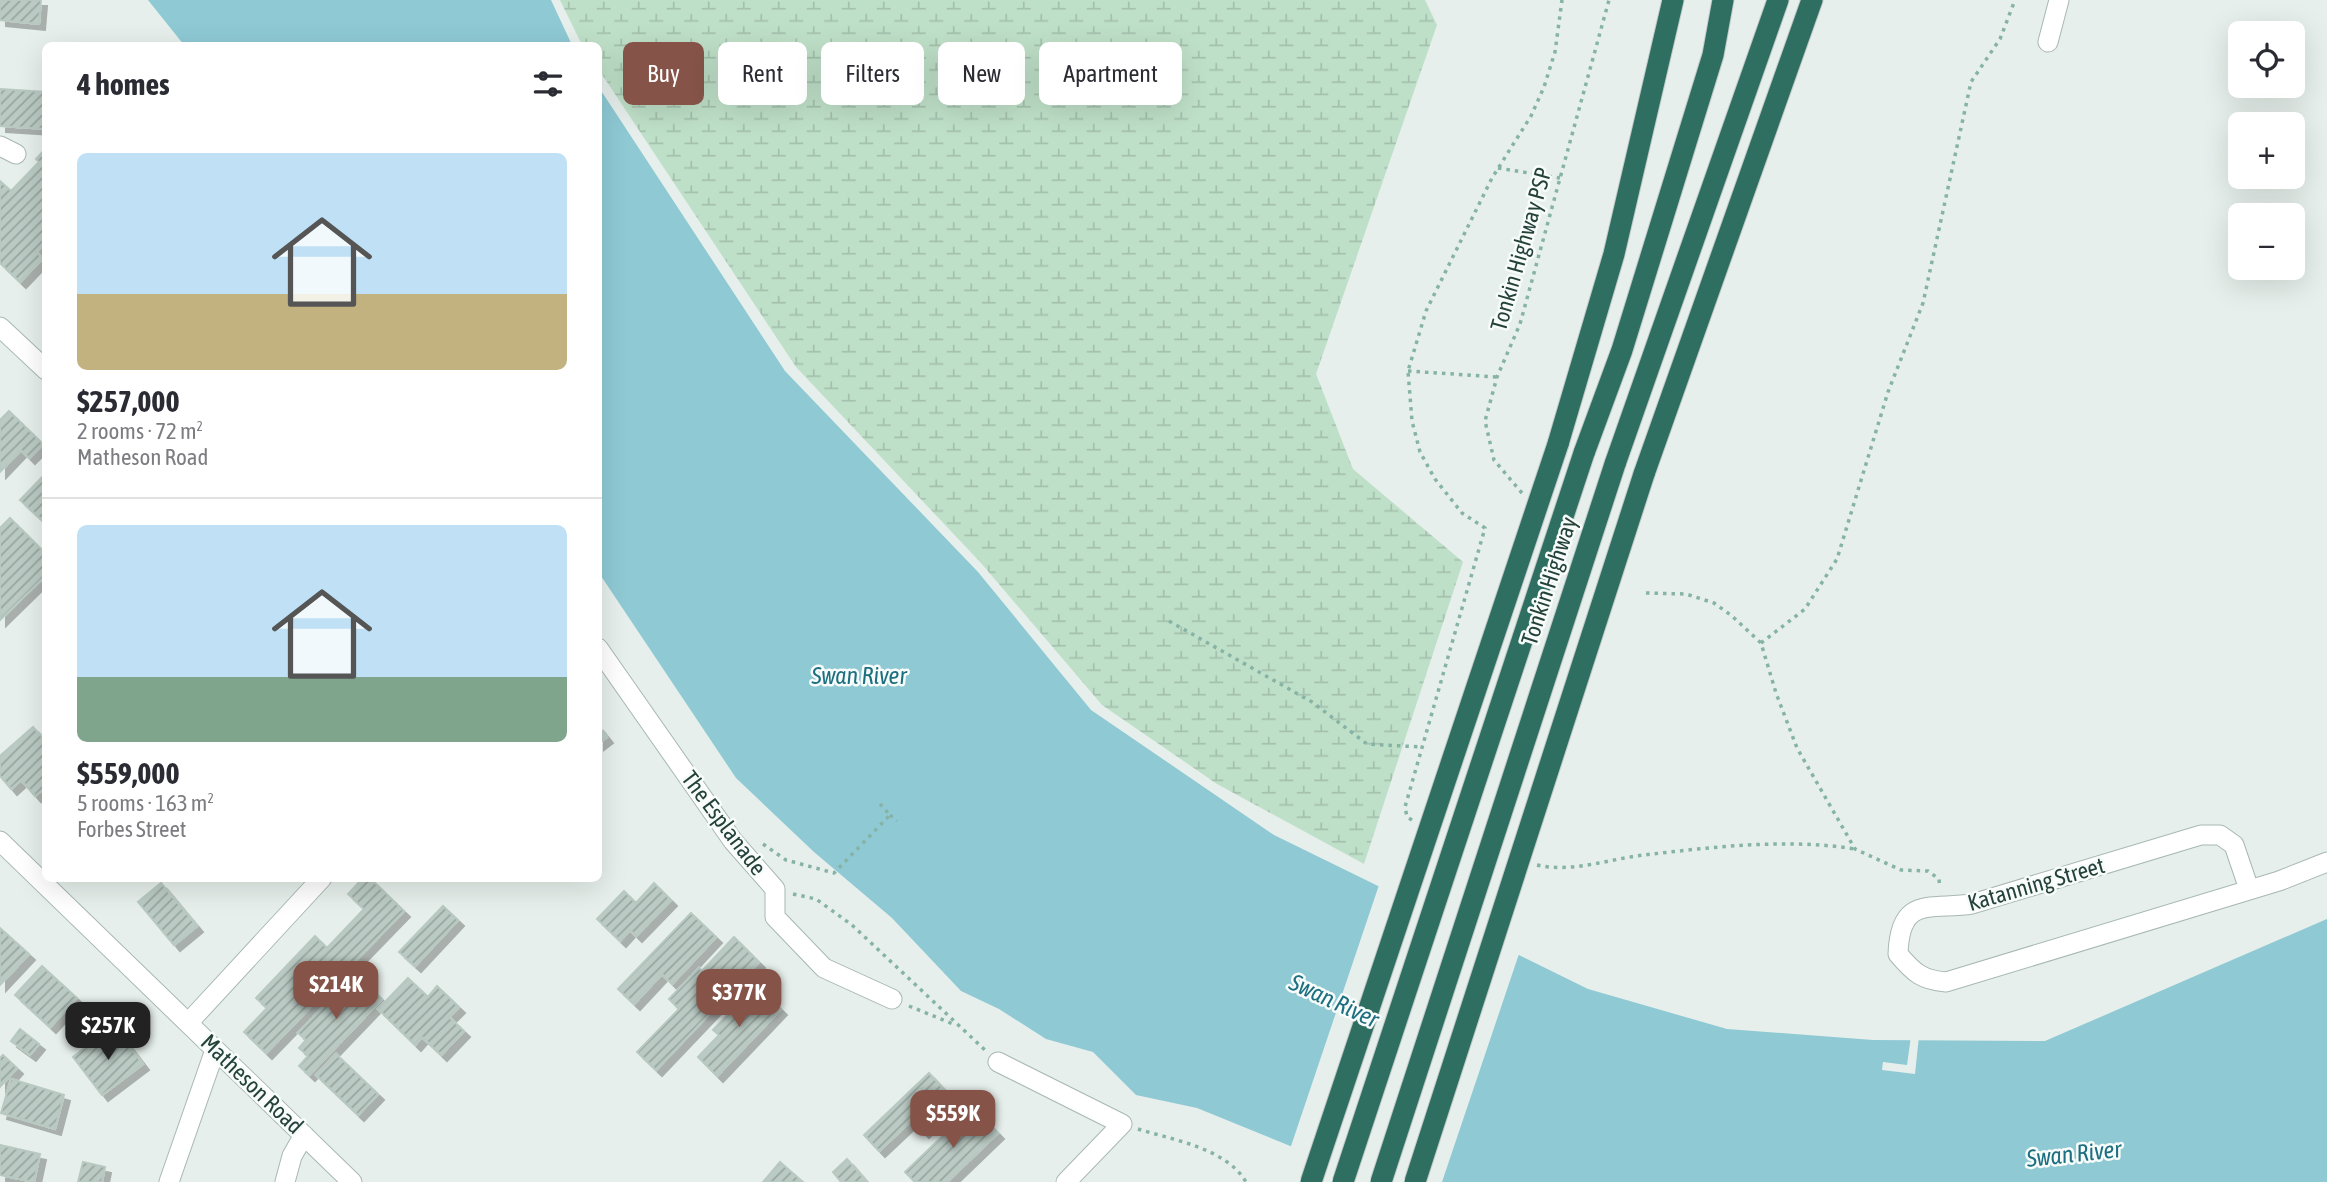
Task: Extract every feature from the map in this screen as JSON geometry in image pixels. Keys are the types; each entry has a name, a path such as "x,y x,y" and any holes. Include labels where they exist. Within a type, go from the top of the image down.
{"highway":[{"name":"Tonkin Highway","path":"1311,1182 1558,444 1614,254 1673,0"},
{"name":"Tonkin Highway","path":"1343,1182 1584,453 1622,350 1713,55 1723,0"},
{"name":"Tonkin Highway","path":"1381,1182 1615,464 1777,0"},
{"path":"1415,1182 1644,474 1812,0"}],"street":[{"path":"2048,42 2059,0"},
{"path":"0,327 42,366"},
{"name":"The Esplanade","path":"602,654 733,841 775,889 775,917 824,968 892,999"},
{"name":"Katanning Street","path":"2249,890 2234,845 2220,835 2201,835 1972,905 1941,904 1924,907 1909,916 1899,934 1898,954 1911,970 1928,980 1946,982 2279,881 2327,862"},
{"name":"Matheson Road","path":"0,841 42,881"},
{"name":"Matheson Road","path":"43,882 352,1182"},
{"path":"189,1022 318,882"},
{"path":"169,1182 215,1050"},
{"path":"998,1062 1122,1124 1066,1182"},
{"path":"285,1182 292,1156 304,1135"}],"path":[{"path":"1485,528 1462,513 1435,479 1420,452 1412,421 1408,371 1426,311 1497,168 1531,116 1544,87 1555,52 1562,0"},
{"name":"Tonkin Highway PSP","path":"1526,497 1494,460 1485,421 1497,377 1520,324 1609,0"},
{"path":"1761,643 1805,609 1837,559 1888,392 1923,303 1971,82 2000,39 2015,0"},
{"path":"1497,168 1560,178"},
{"path":"1408,371 1497,377"},
{"path":"1646,593 1686,594 1714,603 1732,615 1761,643 1776,694 1797,748 1855,849"},
{"path":"1169,621 1312,702 1367,744 1421,747"},
{"path":"880,804 897,821"},
{"path":"733,841 746,833 786,860 834,873 890,815"},
{"path":"1556,869 1644,855 1801,843 1855,849 1901,870 1928,871 1939,879 1941,904"},
{"path":"775,889 816,899 852,925 955,1025 998,1062"},
{"path":"892,999 955,1025"},
{"path":"1122,1124 1210,1152 1240,1171 1246,1182"}],"green space":[{"path":"560,0 1425,0 1437,25 1316,374 1353,469 1463,562 1364,864 1217,784 1102,705 981,563 796,367 602,75 602,42 581,42"}],"water":[{"path":"148,0 551,0 571,42 182,42"},
{"name":"Swan River","path":"602,92 785,371 978,572 1091,710 1274,835 1588,989 1727,1029 1873,1040 2045,1041 2327,919 2327,1182 1379,1182 1197,1108 1136,1095 1093,1052 1046,1039 999,1009 961,991 892,918 814,852 736,778 602,577"}],"pier":[{"path":"1380,882 1520,951 1442,1182 1370,1182 1290,1149"},
{"path":"1911,1036 1919,1036 1915,1074 1882,1070 1883,1062 1907,1065"}],"building":[{"path":"0,0 41,0 39,24 0,20"},
{"path":"0,89 42,92 42,129 0,126"},
{"path":"42,152 42,246 36,252 42,259 20,282 0,263 0,181 11,191 39,162 36,159"},
{"path":"9,411 42,445 29,458 21,450 0,472 0,420"},
{"path":"42,477 42,520 20,500"},
{"path":"10,518 42,550 42,579 0,620 0,528"},
{"path":"33,727 42,737 42,790 35,796 21,780 11,789 0,776 0,756"},
{"path":"359,882 374,882 404,911 266,1053 244,1032 267,1008 256,998 315,936 327,948 364,909 348,894"},
{"path":"161,883 197,926 174,945 138,902"},
{"path":"654,883 671,900 636,936 630,930 620,941 597,919 624,891 636,903"},
{"path":"443,906 458,920 415,966 399,952"},
{"path":"691,913 716,937 672,984 662,974 634,1004 618,989"},
{"path":"0,928 29,954 0,985"},
{"path":"734,937 759,962 656,1070 637,1052 679,1009 669,999 699,968 702,971"},
{"path":"42,966 77,998 50,1027 15,995"},
{"path":"355,973 382,999 309,1075 299,1066 308,1056 299,1048 306,1040 298,1033"},
{"path":"408,978 428,997 437,986 459,1007 449,1017 464,1031 441,1055 422,1037 415,1045 378,1009"},
{"path":"756,985 781,1009 717,1076 698,1057 719,1035 713,1030"},
{"path":"20,1029 39,1044 30,1055 11,1041"},
{"path":"106,1032 115,1044 123,1038 143,1064 102,1095 73,1057"},
{"path":"336,1054 378,1094 358,1115 316,1075"},
{"path":"3,1055 17,1068 0,1087 0,1058"},
{"path":"929,1073 955,1101 923,1132 912,1120 879,1151 864,1135"},
{"path":"11,1079 64,1095 55,1129 1,1113"},
{"path":"973,1107 998,1133 947,1182 915,1182 905,1172"},
{"path":"0,1145 40,1154 34,1182 0,1175"},
{"path":"847,1159 867,1182 841,1182 833,1172"},
{"path":"83,1162 105,1167 102,1182 78,1182"},
{"path":"780,1162 803,1182 763,1182"}]}
